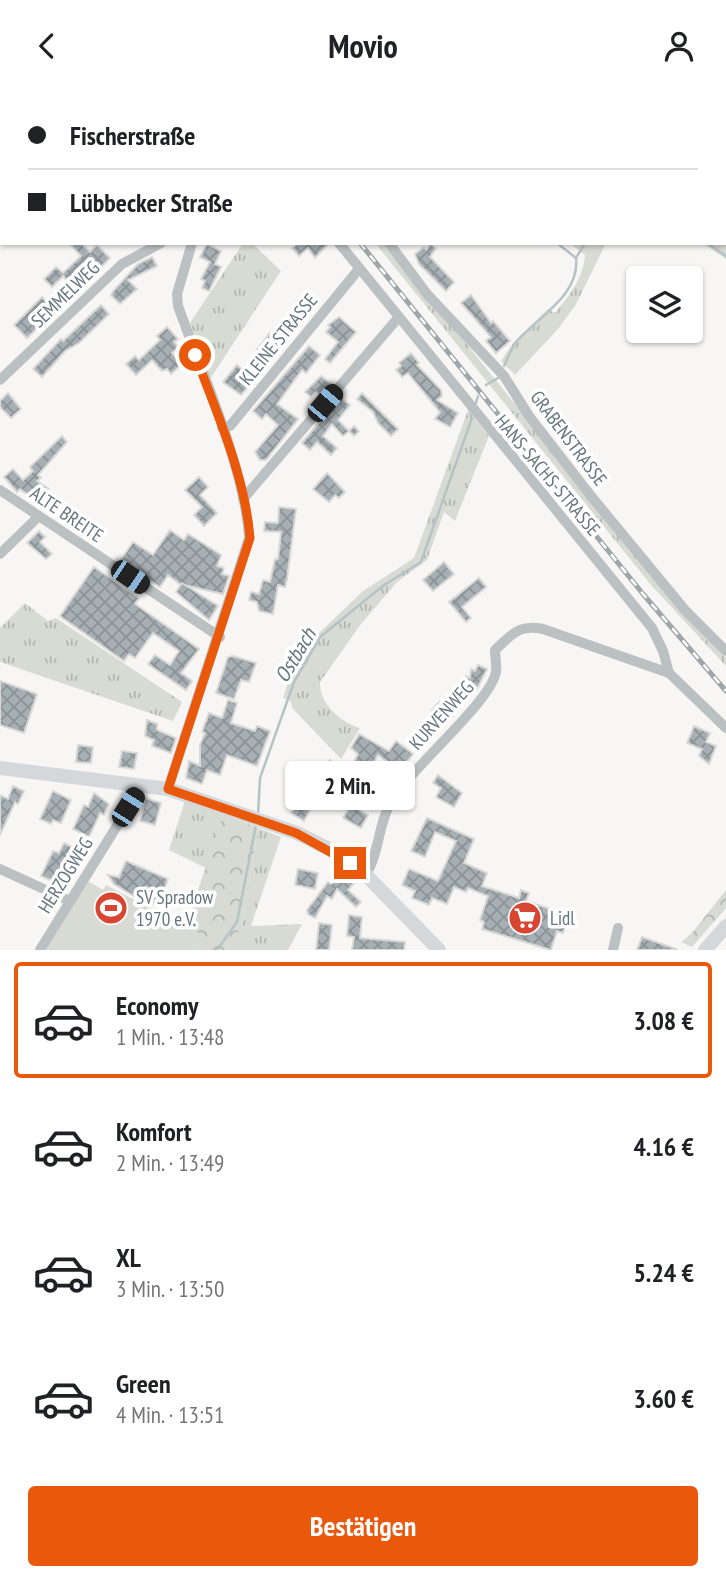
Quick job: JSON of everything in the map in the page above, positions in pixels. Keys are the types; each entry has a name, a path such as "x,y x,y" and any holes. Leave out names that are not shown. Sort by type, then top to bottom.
{"main road":[{"path":"0,768 168,789 265,822 333,851 366,875 439,950"},
{"path":"705,950 726,926"}],"street":[{"name":"SEMMELWEG","path":"0,380 122,264 157,245"},
{"path":"168,789 220,637 250,538 243,499 222,428 178,306 177,294 191,245"},
{"name":"HANS-SACHS-STRASSE","path":"341,245 652,628 663,650 669,673"},
{"name":"GRABENSTRASSE","path":"390,245 427,294 504,376 528,417 685,610 726,651"},
{"name":"KLEINE STRASSE","path":"222,428 230,426 359,269"},
{"path":"243,499 398,318"},
{"name":"ALTE BREITE","path":"0,490 220,637"},
{"path":"0,554 39,516"},
{"name":"KURVENWEG","path":"366,875 376,859 384,816 391,800 407,778 484,695 496,673 495,650 517,630 527,626 543,629 650,664 669,673"},
{"path":"650,664 663,650"},
{"path":"669,673 726,728"},
{"name":"HERZOGWEG","path":"40,950 143,784"},
{"path":"0,869 70,901"},
{"path":"612,950 618,928"}],"green space":[{"path":"242,245 254,245 281,271 210,379 190,323"},
{"path":"377,245 387,245 691,622 726,657 726,666 651,585"},
{"path":"572,245 605,245 575,306 558,329 515,375 501,361 514,342 548,309 555,313 578,279 585,255"},
{"path":"705,245 726,245 726,259"},
{"path":"468,410 489,436 455,521 444,512 427,560 397,582 361,624 320,682 323,697 332,711 360,728 341,759 293,709 290,700 283,698 290,676 318,634 363,591 414,558"},
{"path":"25,603 48,621 56,618 182,702 173,721 0,662 0,628"},
{"path":"185,801 223,815 206,868 169,850"},
{"path":"223,815 258,828 242,927 226,950 192,950 201,935 186,926"},
{"path":"258,828 281,837 251,926 302,924 288,950 226,950 242,927"},
{"name":"SV Spradow 1970 e.V.","path":"88,881 103,890 106,885 202,935 192,950 46,950"},
{"path":"726,890 726,908 692,947 681,942 692,933"}],"building":[{"path":"71,245 83,245 90,252 97,245 110,258 100,268 89,258 75,271 85,282 77,290 63,276 52,287 44,279 56,267 63,273 81,256"},
{"path":"206,245 221,251 215,264 221,267 209,291 202,288 205,281 201,279 210,262 200,257"},
{"path":"296,245 327,245 315,258 308,248 299,256 292,248"},
{"path":"429,245 436,248 430,257 454,282 446,291 419,264 415,254 424,247 426,250"},
{"path":"152,257 157,266 128,280 137,289 120,304 111,295 114,290 138,264"},
{"path":"471,295 491,323 493,321 510,341 496,353 486,341 491,337 461,303"},
{"path":"42,297 55,311 27,338 14,325"},
{"path":"101,305 109,314 79,343 65,351 42,377 33,369 61,339 63,341"},
{"path":"339,317 356,332 330,363 325,359 338,342 326,332 330,327 328,325"},
{"path":"167,327 178,339 174,342 178,347 172,353 182,364 171,374 167,369 162,371 152,360 136,375 126,364 135,356 139,360 160,340 157,336"},
{"path":"270,333 282,343 268,361 256,351"},
{"path":"309,346 320,355 306,373 302,370 277,404 298,419 266,460 260,460 255,452 278,425 266,414 262,419 253,411"},
{"path":"411,353 419,363 417,365 441,390 442,396 437,400 458,413 450,427 435,419 440,412 408,373 402,377 396,370 401,366 399,363"},
{"path":"237,365 254,380 241,395 223,382"},
{"path":"321,376 331,384 321,396 316,392 311,397 305,392"},
{"path":"8,393 21,409 11,418 0,407 0,401"},
{"path":"362,393 398,429 391,436 378,423 373,412 357,399"},
{"path":"340,397 350,405 338,420 349,431 343,436 332,424 323,436 337,448 331,455 317,442 310,450 302,443"},
{"path":"354,426 359,431 354,436 349,431"},
{"path":"62,436 67,442 38,475 41,478 37,481 49,489 39,503 20,489 17,492 4,477 13,469 23,480 33,471 30,467"},
{"path":"327,473 345,492 339,498 335,495 329,502 313,489"},
{"path":"199,477 208,487 200,495 217,513 204,526 194,515 202,507 185,490"},
{"path":"279,507 296,509 287,579 285,587 278,585 273,614 259,611 257,602 249,600 251,592 259,594 263,580 270,582 275,559 278,559 281,532 264,531 265,522 278,523"},
{"path":"170,530 184,540 188,534 221,555 217,566 224,568 222,574 229,576 223,594 180,584 168,575 160,587 120,561 133,542 153,555"},
{"path":"39,531 45,537 40,542 52,554 46,559 27,543"},
{"path":"444,562 454,574 433,591 423,580"},
{"path":"94,567 139,598 135,604 199,649 181,673 192,681 186,690 148,664 155,655 170,665 179,651 153,633 135,658 129,654 124,661 60,616"},
{"path":"479,578 486,587 462,607 471,618 466,622 449,602"},
{"path":"182,583 218,606 209,620 176,592"},
{"path":"228,657 256,663 249,682 241,680 234,699 216,693"},
{"path":"478,665 487,669 477,689 464,683 466,676 470,678 471,669 475,671"},
{"path":"0,681 37,694 24,733 0,725"},
{"path":"450,699 460,708 452,717 443,708 436,716 431,711 440,701 445,705"},
{"path":"228,700 237,703 231,723 255,731 257,726 270,731 257,766 227,755 220,775 207,770 202,784 186,778 189,761 200,766 200,745 205,733 202,732 209,713 222,718"},
{"path":"147,720 157,724 157,730 176,738 171,753 152,746 154,740 145,736"},
{"path":"694,726 710,733 706,742 716,746 709,764 699,756 702,749 687,743"},
{"path":"359,734 389,751 396,741 413,754 400,771 378,755 351,805 368,815 361,828 343,818 349,808 334,799 358,754 351,748"},
{"path":"78,745 93,747 91,763 76,762"},
{"path":"122,751 137,753 134,769 119,767"},
{"path":"330,760 340,769 316,799 304,821 291,813 297,803 302,807 310,794 304,789"},
{"path":"438,775 462,793 454,807 436,797 441,788 433,783"},
{"path":"13,786 24,791 18,804 15,802 0,835 0,795 8,799"},
{"path":"53,791 71,800 61,823 53,820 51,824 40,819"},
{"path":"94,793 109,804 104,815 100,813 89,837 73,829 84,805 88,807"},
{"path":"145,798 161,803 155,825 140,821"},
{"path":"427,818 474,839 464,863 487,873 482,886 519,898 521,890 529,893 526,901 569,915 563,933 557,931 551,950 482,929 484,922 480,920 488,896 468,888 466,892 454,887 447,904 432,898 429,905 412,898 415,891 402,885 409,869 438,881 456,841 435,832 425,857 411,851"},
{"path":"64,843 78,850 74,860 67,857 62,870 67,872 61,885 41,876 53,851 59,853"},
{"path":"126,861 168,879 159,904 147,904 114,884 108,875 119,877"},
{"path":"298,869 318,873 315,889 295,885"},
{"path":"343,870 354,883 348,890 361,902 356,907 337,889 332,899 327,896 315,918 308,914 307,910 328,882 331,884"},
{"path":"349,915 362,917 360,938 405,942 404,950 352,950 354,937 347,936"},
{"path":"319,923 332,925 329,950 316,950"},
{"path":"642,937 676,949 676,950 637,950"}],"waterway":[{"path":"560,245 576,258"},
{"name":"Ostbach","path":"504,366 517,341 565,294 576,271 576,258 584,245"},
{"name":"Ostbach","path":"710,245 726,256"},
{"name":"Ostbach","path":"486,385 498,378"},
{"name":"Ostbach","path":"475,406 478,396"},
{"name":"Ostbach","path":"258,815 260,778 294,682 320,637 384,585 421,562 472,418"},
{"name":"Ostbach","path":"217,950 237,922 256,825"}],"railway":[{"path":"362,245 643,594 726,691"}],"place":[{"name":"SV Spradow 1970 e.V.","path":"111,908"},
{"name":"Lidl","path":"525,918"}],"route":[{"path":"195,355 222,428 248,519 250,538 220,637 168,789 296,833 333,851 350,863"}]}
